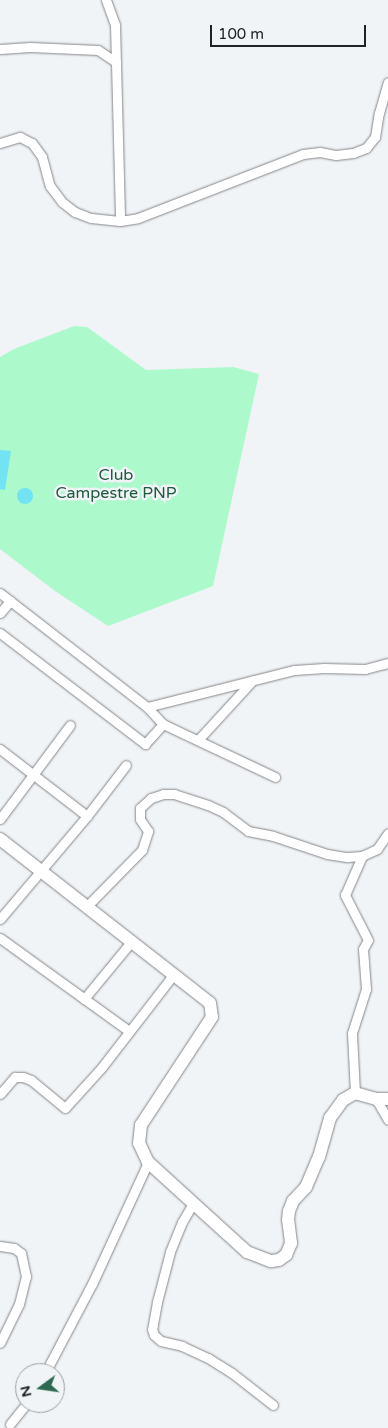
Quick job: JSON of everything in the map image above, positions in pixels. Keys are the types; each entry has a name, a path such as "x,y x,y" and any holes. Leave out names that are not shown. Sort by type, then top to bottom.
{"street":[{"path":"106,0 115,25 120,221"},
{"path":"0,49 30,47 98,50 116,62"},
{"path":"0,143 20,137 32,143 42,157 50,186 62,202 75,212 91,218 120,221 138,218 303,154 320,152 336,155 353,153 366,148 375,137 379,113 388,82"},
{"path":"0,594 147,707 163,724 276,777"},
{"path":"0,613 10,602"},
{"path":"0,633 146,744 163,724"},
{"path":"147,707 294,670 324,668 365,669 388,663"},
{"path":"198,740 253,680"},
{"path":"0,819 70,725"},
{"path":"0,749 86,816"},
{"path":"0,919 126,765"},
{"path":"86,907 142,850 148,831 140,818 140,808 151,798 163,794 174,794 208,805 223,812 248,831 273,836 327,854 347,857 362,856 377,849 388,833"},
{"path":"0,839 210,1003 212,1017 141,1125 139,1143 148,1162 247,1252 270,1261 280,1260 286,1255 291,1243 289,1211 293,1201 309,1179 319,1156 330,1118 343,1100 355,1093 382,1099 388,1120"},
{"path":"355,1093 352,1033 366,989 363,949 368,940 345,894 362,856"},
{"path":"0,938 129,1031"},
{"path":"84,999 131,942"},
{"path":"0,1094 14,1078 24,1077 31,1080 65,1108 102,1067 173,975"},
{"path":"50,1363 92,1284 148,1162"},
{"path":"192,1204 182,1222 170,1252 156,1302 153,1332 161,1341 182,1346 220,1365 273,1405"},
{"path":"0,1246 14,1248 21,1253 26,1276 19,1304 0,1343"},
{"path":"10,1424 19,1413"}],"green space":[{"name":"Club Campestre PNP","path":"74,326 87,327 146,370 233,367 259,374 213,586 108,626 55,591 0,549 0,357 14,349"}],"water":[{"path":"0,450 11,451 5,490 0,489"},
{"path":"25,488 31,490 33,496 31,502 25,504 19,502 17,496 19,490"}]}
